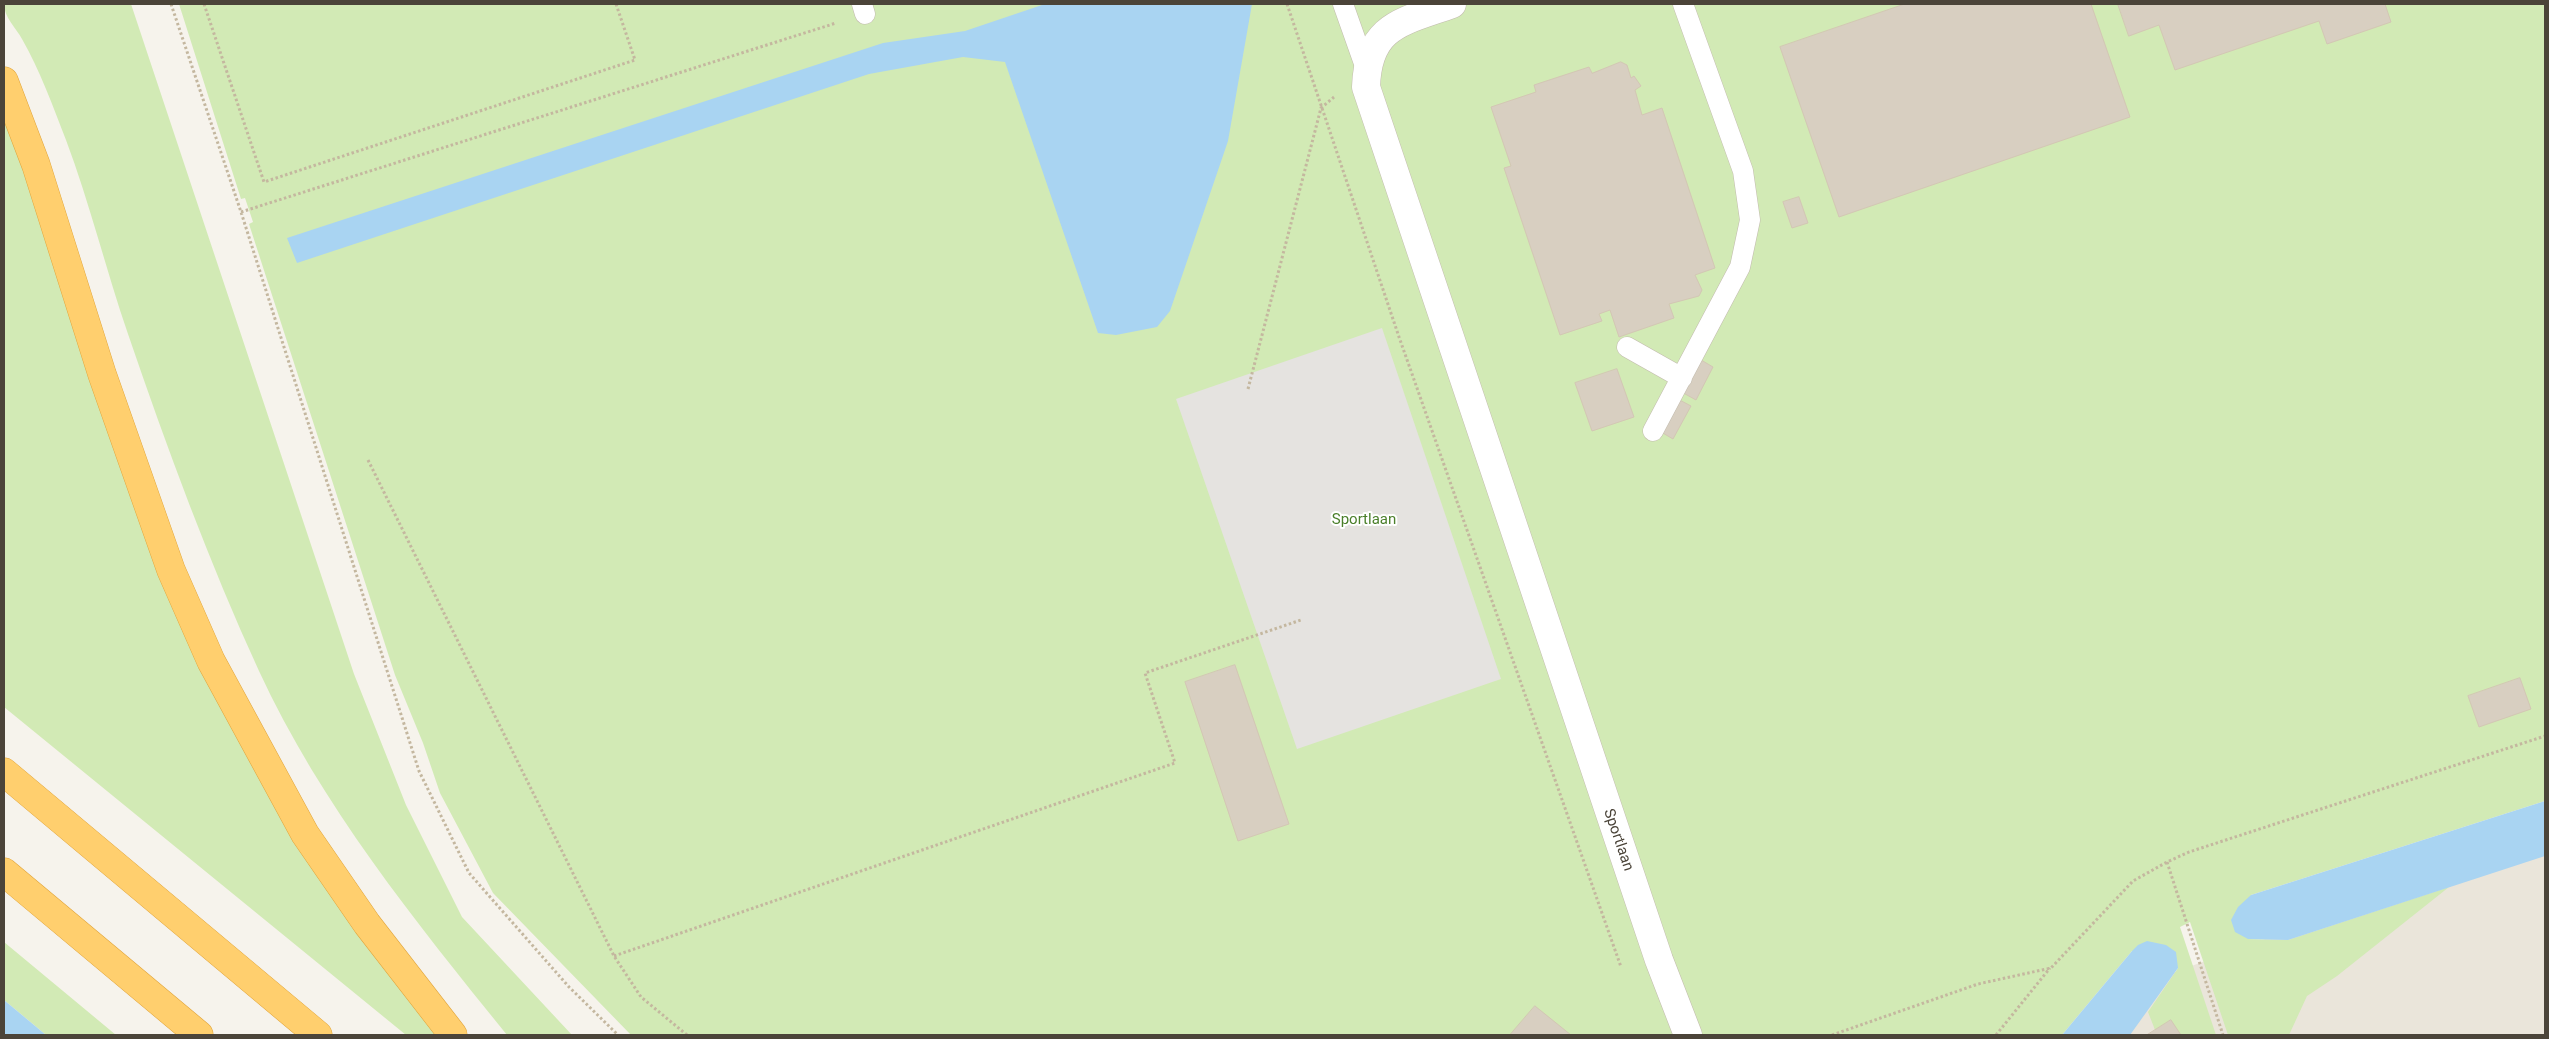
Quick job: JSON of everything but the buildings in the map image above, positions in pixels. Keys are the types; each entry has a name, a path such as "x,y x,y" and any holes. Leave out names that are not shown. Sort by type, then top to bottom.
{"highway":[{"path":"4,82 36,165 102,374 171,570 210,661 305,834 367,924 453,1035"},
{"path":"4,772 318,1035"},
{"path":"4,872 199,1035"}],"street":[{"name":"Sportlaan","path":"1452,4 1397,24 1387,30 1372,51 1366,69 1366,88 1646,922 1688,1035"}],"lane":[{"path":"1343,4 1366,69"},
{"path":"1653,431 1740,267 1750,220 1743,171 1683,4"},
{"path":"1627,347 1682,378"}],"path":[{"path":"171,4 242,212 419,771 469,873 569,987 618,1035"},
{"path":"204,4 264,182 635,60 616,4"},
{"path":"1286,4 1399,337 1622,967"},
{"path":"242,212 864,9"},
{"path":"1248,389 1321,108 1366,69"},
{"path":"368,460 614,956 641,997 687,1035"},
{"path":"614,956 1175,763 1145,673 1301,620"},
{"path":"1996,1035 2051,968 2133,881 2167,862 2189,852 2545,736"},
{"path":"2167,862 2224,1035"},
{"path":"1832,1035 1978,984 2051,968"}],"shaded area":[{"path":"1382,328 1501,679 1297,749 1176,399"},
{"path":"2545,836 2545,1035 2082,1035 2118,993"}],"green space":[{"path":"4,4 131,4 354,674 406,805 462,917 572,1035 507,1035 404,905 340,815 284,720 259,671 189,504 128,334 83,188 66,140 40,76 22,39 8,18"},
{"name":"Sportlaan","path":"179,4 2545,4 2545,801 2251,895 2248,939 2288,940 2449,887 2337,976 2307,996 2289,1035 2228,1035 2190,922 2180,927 2216,1035 2157,1035 2148,1012 2178,968 2132,951 2062,1035 631,1035 493,893 440,793 423,743 395,675 249,224 253,222 245,198 241,199"},
{"path":"4,104 246,732 455,1035 406,1035 4,707"},
{"path":"4,942 116,1035 46,1035 4,1000"}],"water":[{"path":"1045,4 1252,4 1228,141 1170,311 1157,327 1116,335 1098,333 1005,62 963,57 869,74 297,263 287,238 883,43 965,31"},
{"path":"2545,801 2545,856 2288,940 2248,939 2235,932 2231,920 2238,907 2251,895"},
{"path":"2147,941 2166,945 2176,952 2178,968 2130,1035 2062,1035 2132,951 2138,945"},
{"path":"4,1000 46,1035 4,1035"}]}
